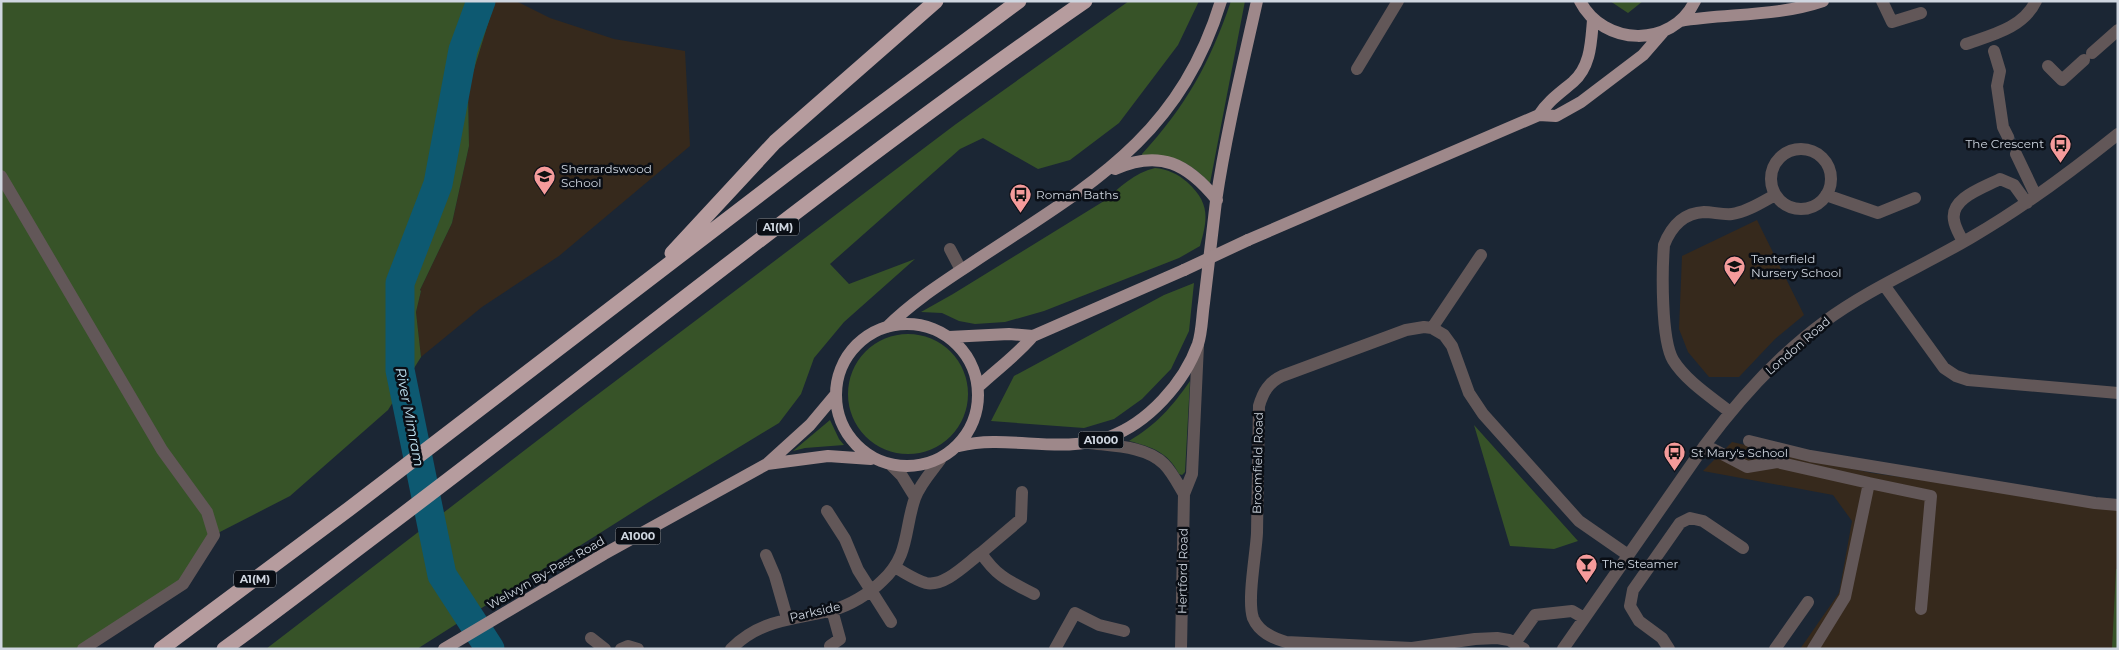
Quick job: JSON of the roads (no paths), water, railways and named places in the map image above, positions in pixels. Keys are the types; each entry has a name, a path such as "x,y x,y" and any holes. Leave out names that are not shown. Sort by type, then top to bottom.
{"highway":[{"path":"642,285 775,142 936,1"},
{"name":"A1(M)","path":"161,649 349,509 800,163 1019,1"},
{"name":"A1(M)","path":"224,649 475,460 892,140 1010,53 1086,1"}],"main road":[{"path":"887,327 925,293 1100,176 1144,138 1178,95 1200,57 1220,1"},
{"name":"A1000","path":"959,446 976,442 1089,443 1109,438 1147,415 1159,404 1182,375 1198,343 1216,200 1257,1"},
{"path":"1580,1 1593,20 1608,30 1626,36 1644,37 1662,32 1680,21 1712,16 1778,13 1823,1"},
{"path":"1680,21 1694,1"},
{"path":"1539,115 1546,103 1574,80 1584,69 1590,53 1593,20"},
{"path":"978,388 1005,362 1018,353 1033,336 1248,240 1539,115 1556,116 1580,102 1643,55 1662,32"},
{"path":"1100,176 1128,164 1138,162 1172,163 1193,173 1216,200"},
{"path":"915,324 928,327 949,337 962,349 969,360 978,388 979,400 976,416 970,432 959,446 940,460 916,467 892,466 875,459 858,448 846,432 838,414 836,394 842,365 860,341 873,332 887,327 915,324"},
{"path":"949,337 1009,334 1033,336"},
{"name":"Welwyn By-Pass Road","path":"445,648 509,609 767,464 810,425 836,394"},
{"name":"Welwyn By-Pass Road","path":"767,464 828,456 875,459"}],"street":[{"path":"1357,69 1398,1"},
{"path":"1882,1 1892,22 1921,12"},
{"path":"1966,44 2008,30 2032,10 2036,1"},
{"path":"2048,66 2062,80 2115,37"},
{"path":"1994,51 2000,71 1997,86 2003,127 2008,137"},
{"name":"London Road","path":"1569,647 1584,618 1705,445 1730,412 1771,367 1807,335 1839,312 1963,242 2032,199 2118,134"},
{"path":"1805,150 1822,158 1830,176 1830,186 1826,195 1819,202 1810,208 1801,209 1782,203 1775,195 1771,176 1773,167 1786,153 1805,150"},
{"path":"2016,154 2032,199"},
{"path":"1,176 162,450 207,512 214,536 184,584 83,649"},
{"path":"1963,242 1954,223 1953,210 1958,202 2000,179 2014,185 2032,199"},
{"path":"1730,412 1687,376 1674,362 1669,353 1666,334 1664,245 1668,233 1677,222 1688,216 1703,212 1732,214 1752,207 1775,195"},
{"path":"1826,195 1878,213 1915,198"},
{"path":"950,249 961,270"},
{"path":"1481,255 1432,328 1444,335 1452,346 1469,393 1483,414 1579,521 1628,555"},
{"path":"1884,285 1944,368 1956,376 1968,380 2117,392"},
{"name":"Broomfield Road","path":"1432,328 1417,327 1406,330 1282,376 1275,379 1266,388 1259,406 1257,534 1251,610 1253,618 1266,634 1286,642 1401,649 1423,648 1483,638 1503,638 1520,646"},
{"name":"Hertford Road","path":"1181,649 1184,494 1192,474 1198,343"},
{"path":"1749,441 1810,456 2095,504 2118,505"},
{"path":"1089,443 1140,451 1158,459 1166,466 1184,494"},
{"path":"1705,445 1747,467 1777,462 1869,484 1931,496 1921,609"},
{"name":"Parkside","path":"731,649 753,632 787,618 832,610 854,601 883,581 902,553 915,497 940,460"},
{"path":"892,466 902,476 915,497"},
{"path":"1813,649 1845,597 1869,484"},
{"path":"894,567 919,580 933,583 944,580 1021,519 1022,492"},
{"path":"827,511 845,539 858,570 892,622"},
{"path":"1669,649 1662,638 1639,621 1630,606 1633,590 1680,523 1690,518 1703,521 1743,548"},
{"path":"980,553 993,571 1034,594"},
{"path":"766,556 775,576 787,618"},
{"path":"1775,649 1808,602"},
{"path":"830,646 840,639 832,610"},
{"path":"1520,646 1535,615 1572,611 1584,618"},
{"path":"1056,649 1075,613 1098,625 1124,631"},
{"path":"591,638 605,649"},
{"path":"620,649 628,646 638,649"}],"waterway":[{"name":"River Mimram","path":"481,1 463,50 438,184 400,283 400,370 442,575 490,649"}],"tunnel":[{"path":"2008,137 2016,154"}],"place":[{"name":"The Crescent","path":"2060,163"},
{"name":"Sherrardswood School","path":"545,195"},
{"name":"Roman Baths","path":"1020,214"},
{"name":"Tenterfield Nursery School","path":"1735,285"},
{"name":"St Mary's School","path":"1675,472"},
{"name":"The Steamer","path":"1586,583"}]}
